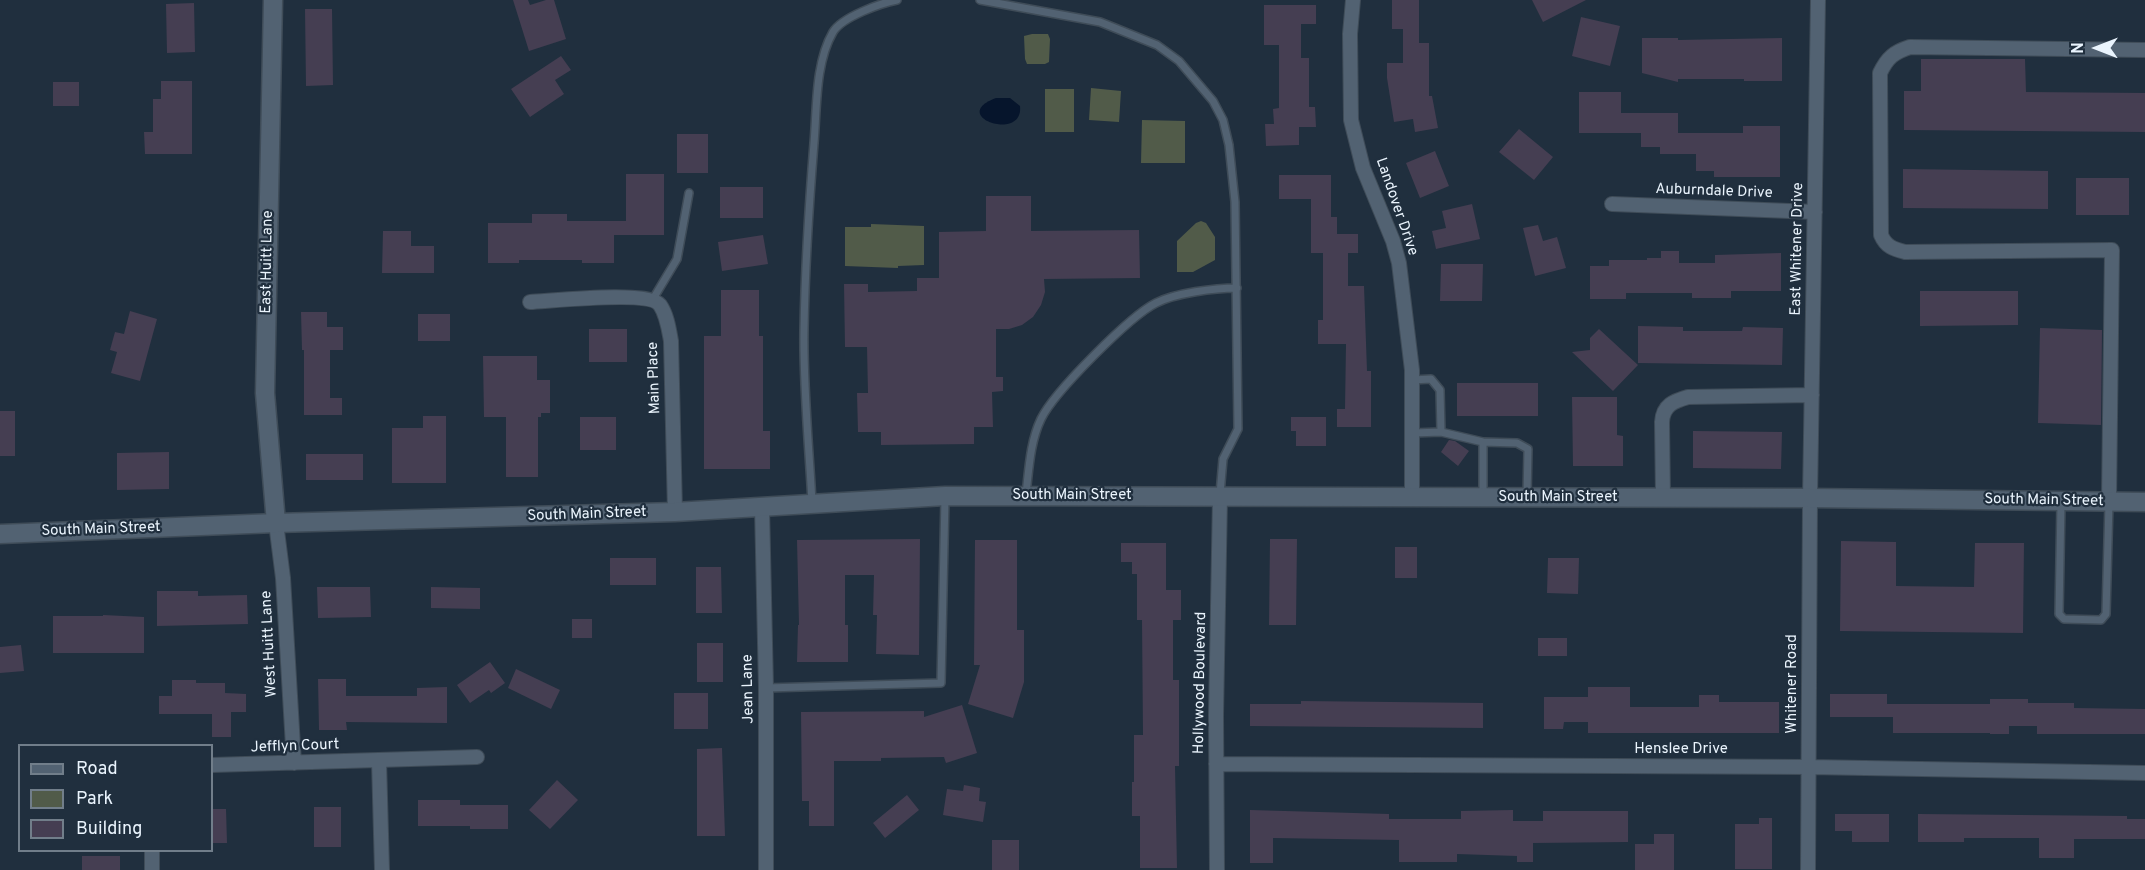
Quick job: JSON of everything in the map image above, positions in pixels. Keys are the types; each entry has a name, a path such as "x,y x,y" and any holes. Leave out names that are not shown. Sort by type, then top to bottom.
{"street":[{"name":"East Huitt Lane","path":"273,0 265,393 276,523"},
{"name":"Landover Drive","path":"1353,0 1350,34 1351,120 1363,168 1393,241 1399,263 1412,380 1412,498"},
{"name":"East Whitener Drive","path":"1810,498 1818,0"},
{"path":"2109,501 2112,250 1905,252 1895,250 1885,243 1881,235 1880,73 1890,57 1897,51 1910,47 2145,50"},
{"name":"Auburndale Drive","path":"1612,204 1815,212"},
{"path":"530,302 619,297 654,299"},
{"name":"Main Place","path":"654,299 666,317 671,341 675,512"},
{"path":"1663,498 1662,414 1671,403 1688,397 1812,395"},
{"name":"South Main Street","path":"0,534 276,523 675,512 945,496 1810,498 2145,502"},
{"name":"Hollywood Boulevard","path":"1217,870 1216,764 1220,497"},
{"name":"Whitener Road","path":"1808,870 1810,498"},
{"name":"Jean Lane","path":"762,507 766,688 766,870"},
{"name":"West Huitt Lane","path":"276,523 283,578 294,763"},
{"name":"Jefflyn Court","path":"213,765 477,757"},
{"path":"380,760 382,870"},
{"name":"Henslee Drive","path":"1216,764 1809,767 2145,772"},
{"path":"152,852 152,870"}],"lane":[{"path":"812,504 804,332 809,207 818,90 823,58 834,31 841,24 876,5 897,0"},
{"path":"980,0 1100,22 1157,45 1186,69 1214,101 1223,120 1229,145 1235,202 1238,429 1223,459 1220,497"},
{"path":"654,299 676,259 689,193"},
{"path":"1026,495 1030,452 1041,418 1058,393 1089,362 1139,314 1158,301 1211,288 1236,288"},
{"path":"1412,380 1431,379 1440,390 1441,432"},
{"path":"1413,433 1441,432 1483,442 1517,443 1528,449 1527,498"},
{"path":"1483,442 1483,498"},
{"path":"766,688 941,683 945,496"},
{"path":"2061,501 2059,614 2064,620 2101,620 2106,614 2109,501"}],"green space":[{"path":"1048,34 1050,39 1049,62 1027,64 1024,36"},
{"path":"1091,88 1121,91 1119,122 1089,120"},
{"path":"1045,89 1074,89 1074,132 1045,132"},
{"path":"1142,120 1185,121 1185,163 1141,163"},
{"path":"1201,221 1206,223 1215,237 1215,260 1193,272 1177,272 1177,241"},
{"path":"871,224 924,226 924,265 898,266 898,268 845,266 845,227 871,227"}],"water":[{"path":"996,98 1010,98 1020,106 1018,117 1011,123 991,123 983,118 980,112 983,105"}],"building":[{"path":"513,0 528,0 530,5 554,0 566,39 529,51"},
{"path":"1392,0 1419,0 1419,43 1429,43 1429,96 1432,96 1438,128 1415,132 1413,119 1394,122 1387,63 1403,63 1403,29 1392,29"},
{"path":"1532,0 1586,0 1543,22"},
{"path":"194,3 195,52 167,53 166,4"},
{"path":"1264,5 1316,5 1316,24 1301,24 1301,58 1309,58 1309,107 1315,107 1316,127 1299,127 1299,145 1266,146 1265,124 1274,124 1273,109 1279,108 1279,45 1264,45"},
{"path":"305,9 332,9 333,85 306,86"},
{"path":"1581,17 1620,26 1610,66 1572,56"},
{"path":"1642,38 1678,38 1678,40 1782,38 1782,81 1678,79 1678,82 1642,73"},
{"path":"561,56 571,70 555,80 564,94 530,117 511,89"},
{"path":"1921,59 2025,59 2026,92 2145,93 2145,132 1904,130 1904,91 1921,91"},
{"path":"161,81 192,81 192,154 145,154 144,132 153,132 153,99 161,99"},
{"path":"53,82 79,82 79,106 53,106"},
{"path":"1579,92 1621,92 1621,113 1678,113 1678,133 1743,133 1743,126 1780,126 1780,177 1714,177 1714,171 1696,171 1696,154 1660,154 1660,147 1641,147 1641,133 1579,133"},
{"path":"1519,129 1553,157 1534,180 1499,152"},
{"path":"677,134 708,134 708,173 677,173"},
{"path":"1435,151 1449,186 1420,198 1406,163"},
{"path":"1903,169 2048,171 2048,209 1903,208"},
{"path":"626,174 664,174 664,235 614,235 614,263 582,263 582,260 519,260 519,263 488,263 488,223 532,223 532,214 567,214 567,221 626,221"},
{"path":"1279,175 1331,175 1331,217 1337,217 1337,234 1358,234 1358,253 1348,253 1348,286 1364,286 1367,371 1371,371 1371,427 1337,427 1337,409 1345,409 1346,344 1318,344 1318,320 1323,320 1323,253 1311,253 1311,199 1279,199"},
{"path":"2076,178 2129,178 2129,215 2076,215"},
{"path":"720,187 763,187 763,218 720,218"},
{"path":"986,196 1031,196 1031,231 1139,230 1140,278 1044,279 1045,292 1041,305 1033,317 1022,325 1009,329 996,329 996,377 1003,377 1003,391 992,392 993,427 974,427 974,444 881,445 881,432 858,432 857,393 868,393 867,347 845,347 844,284 868,284 868,292 917,291 917,278 939,278 939,232 986,231"},
{"path":"1472,204 1480,239 1436,249 1432,231 1446,228 1442,211"},
{"path":"1538,225 1543,241 1557,237 1566,268 1535,276 1523,228"},
{"path":"383,231 411,231 411,246 434,246 434,273 382,273"},
{"path":"763,235 768,264 722,271 718,242"},
{"path":"1661,251 1679,251 1679,263 1715,263 1715,255 1781,253 1781,291 1731,291 1731,298 1692,298 1692,293 1626,293 1626,299 1590,299 1590,266 1609,266 1609,260 1661,258"},
{"path":"1441,264 1483,264 1482,301 1440,301"},
{"path":"721,290 759,290 759,336 763,336 763,431 770,431 770,469 704,469 704,336 721,336"},
{"path":"1920,291 2018,291 2018,325 1920,326"},
{"path":"130,311 157,319 140,381 111,373 117,352 110,350 115,332 124,334"},
{"path":"301,312 327,312 327,327 343,327 343,350 330,350 330,398 342,398 342,415 304,415 304,350 302,350"},
{"path":"418,314 450,314 450,341 418,341"},
{"path":"1638,326 1683,327 1683,331 1742,331 1743,327 1783,328 1782,365 1638,363"},
{"path":"2040,328 2102,330 2101,425 2038,423"},
{"path":"589,329 627,329 627,362 589,362"},
{"path":"1599,329 1638,365 1613,391 1572,352 1590,350 1590,338"},
{"path":"483,356 537,356 537,380 550,380 550,413 541,413 541,417 538,417 538,477 506,477 506,417 484,417"},
{"path":"1457,383 1538,383 1538,416 1457,416"},
{"path":"1572,397 1617,397 1617,435 1623,436 1623,466 1573,466"},
{"path":"0,411 15,411 15,456 0,456"},
{"path":"423,416 446,416 446,483 392,483 392,428 423,428"},
{"path":"580,417 616,417 616,450 580,450"},
{"path":"1291,417 1326,417 1326,446 1296,446 1296,431 1291,431"},
{"path":"1693,431 1782,432 1781,469 1693,468"},
{"path":"1449,440 1455,441 1469,451 1458,466 1441,452"},
{"path":"169,452 169,489 117,490 117,453"},
{"path":"306,454 363,454 363,480 306,480"},
{"path":"920,539 919,655 876,654 877,615 873,615 874,575 845,575 848,662 797,662 799,625 797,540"},
{"path":"1270,539 1297,539 1296,625 1269,625"},
{"path":"975,540 1017,540 1017,630 1024,630 1024,682 1013,718 968,704 980,665 974,665"},
{"path":"1841,541 1896,542 1896,586 1974,587 1975,543 2024,543 2023,633 1840,631"},
{"path":"1121,543 1166,543 1166,590 1181,590 1181,620 1173,620 1173,680 1179,680 1179,766 1175,766 1177,868 1140,868 1140,816 1132,816 1132,782 1134,782 1134,735 1143,735 1142,620 1137,620 1137,574 1132,574 1132,562 1121,562"},
{"path":"1395,547 1417,547 1417,578 1395,578"},
{"path":"610,558 656,558 656,585 610,585"},
{"path":"1548,558 1579,558 1578,594 1547,593"},
{"path":"696,567 721,567 722,613 696,613"},
{"path":"317,587 370,587 371,617 318,618"},
{"path":"431,587 480,588 480,609 431,608"},
{"path":"157,591 198,591 198,596 247,595 248,624 157,626"},
{"path":"53,616 144,617 144,653 53,653"},
{"path":"572,619 592,619 592,638 572,638"},
{"path":"1538,638 1567,638 1567,656 1538,656"},
{"path":"697,643 723,643 723,682 697,682"},
{"path":"21,645 24,671 0,673 0,647"},
{"path":"490,662 505,683 491,693 489,690 470,703 457,685"},
{"path":"516,669 560,690 551,709 508,688"},
{"path":"318,679 346,679 346,696 417,696 417,688 447,687 447,723 346,722 347,730 319,730"},
{"path":"172,680 225,683 225,693 246,694 246,712 231,712 231,737 212,737 212,714 159,714 159,696 172,696"},
{"path":"1588,687 1630,687 1630,707 1699,707 1699,695 1719,695 1719,702 1779,702 1779,733 1588,733 1588,722 1564,722 1563,729 1544,729 1544,697 1588,697"},
{"path":"674,693 708,693 708,729 674,729"},
{"path":"1830,694 1887,694 1887,704 1990,704 1990,699 2028,699 2028,703 2074,703 2074,708 2145,709 2145,734 2037,734 2037,726 2009,726 2009,734 1893,733 1893,717 1830,717"},
{"path":"1301,701 1483,703 1483,728 1250,726 1250,704 1301,704"},
{"path":"962,705 977,753 946,763 944,757 834,761 834,826 809,826 809,801 802,801 801,712 924,711 924,717"},
{"path":"722,748 725,836 697,836 697,749"},
{"path":"557,780 578,800 550,829 529,810"},
{"path":"964,785 980,788 979,801 986,802 983,822 943,815 947,789 963,791"},
{"path":"907,795 919,810 885,838 873,823"},
{"path":"418,800 460,800 460,805 508,805 508,829 418,826"},
{"path":"314,807 341,807 341,847 314,847"},
{"path":"213,809 226,809 227,843 213,843"},
{"path":"1250,810 1389,814 1389,819 1461,819 1461,811 1513,810 1513,821 1543,821 1543,811 1628,811 1628,842 1533,843 1533,862 1517,862 1517,856 1457,854 1457,862 1399,862 1399,840 1273,838 1273,863 1250,863"},
{"path":"1835,814 1889,814 1889,842 1852,842 1852,831 1835,831"},
{"path":"1918,814 2127,816 2127,819 2145,819 2145,839 2074,839 2074,858 2039,858 2039,838 1964,838 1964,842 1918,842"},
{"path":"1759,818 1772,818 1772,869 1735,869 1735,824 1759,824"},
{"path":"1654,834 1674,834 1674,870 1635,870 1635,844 1654,844"},
{"path":"992,840 1019,840 1019,870 992,870"},
{"path":"82,856 120,856 120,870 82,870"}]}
